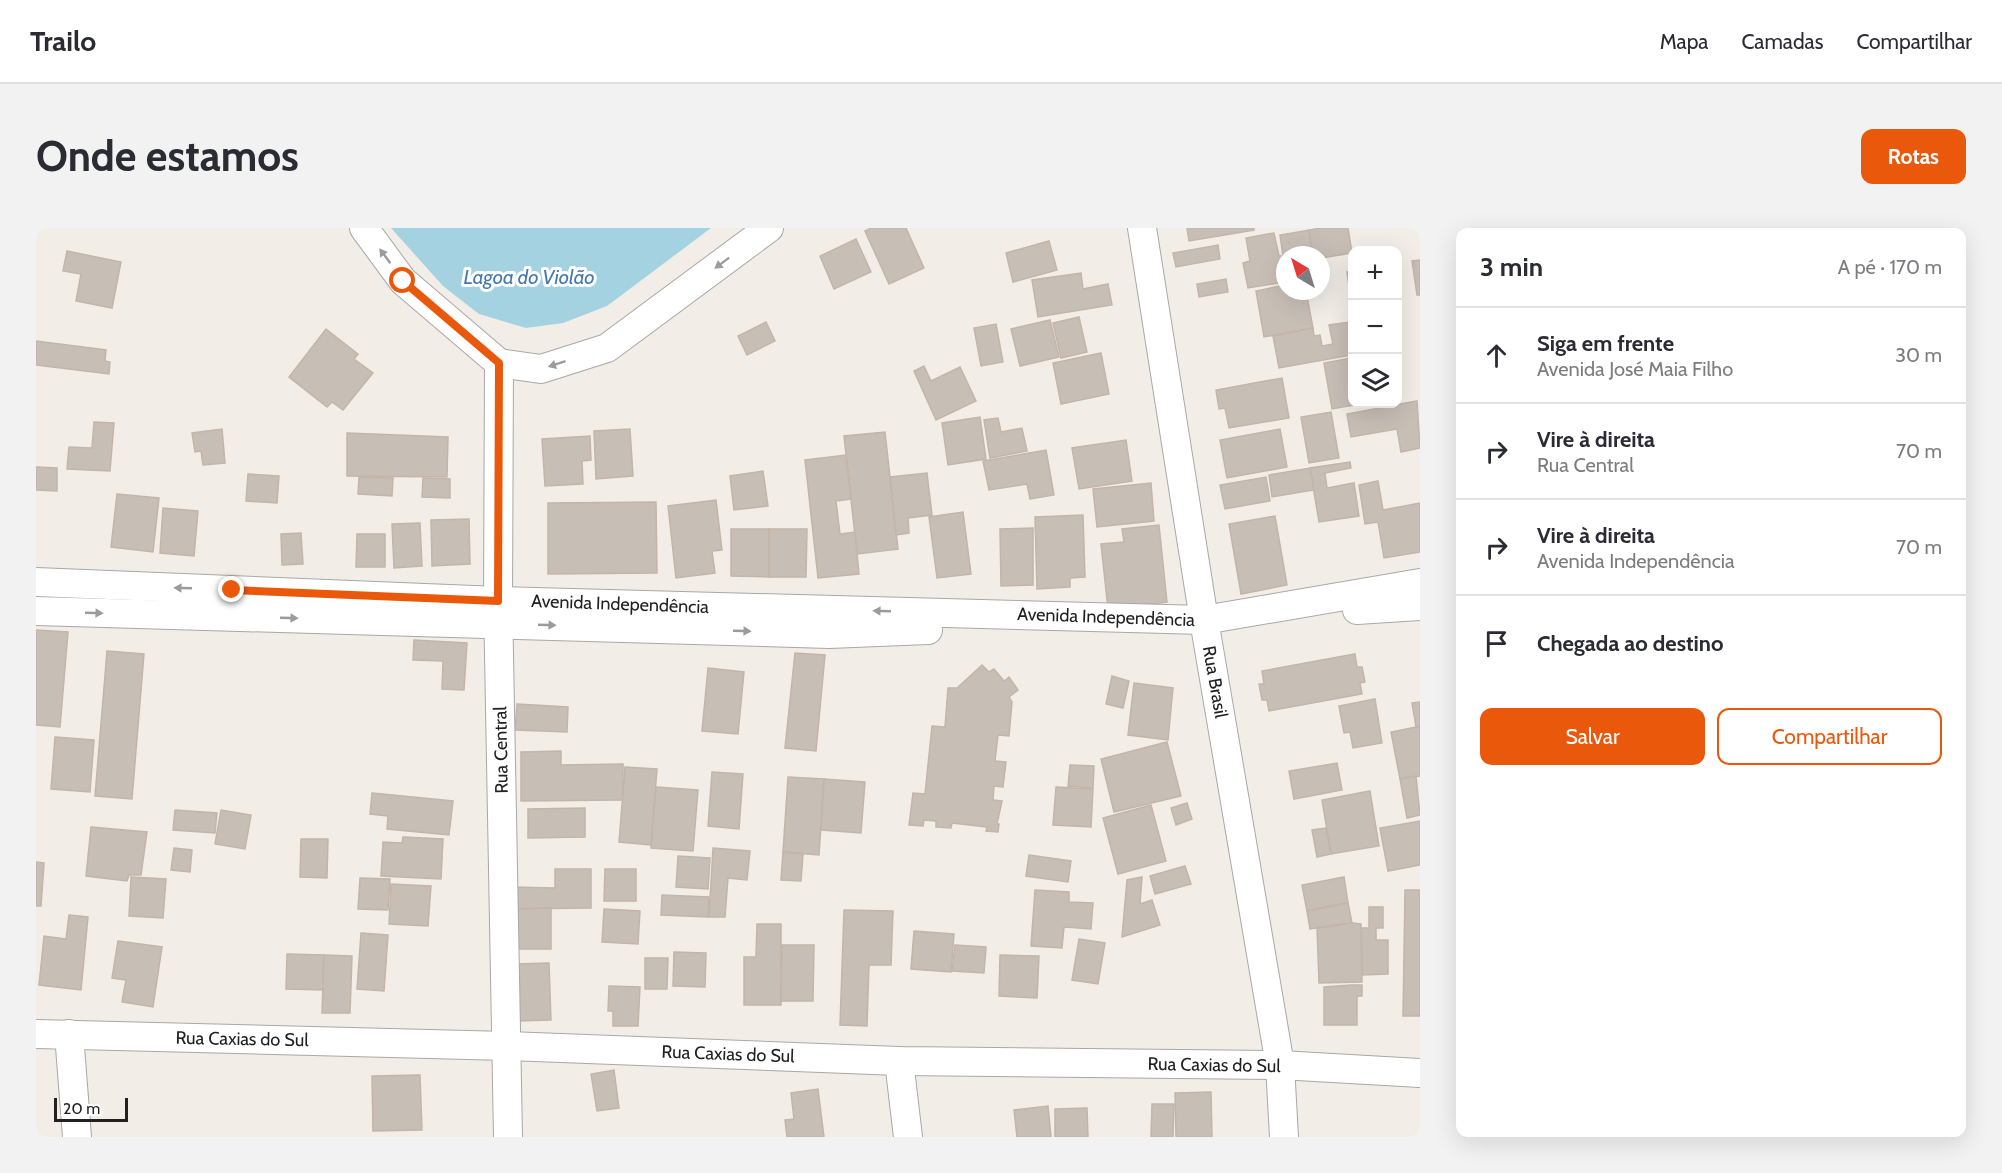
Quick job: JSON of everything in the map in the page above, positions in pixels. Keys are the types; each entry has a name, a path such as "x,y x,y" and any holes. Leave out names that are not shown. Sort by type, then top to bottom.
{"street":[{"path":"364,228 403,281 499,363 541,369 607,348 769,228"},
{"name":"Rua Brasil","path":"1142,228 1204,620 1280,1065 1284,1137"},
{"name":"Rua Central","path":"499,363 498,612 508,1137"},
{"name":"Avenida Independência","path":"36,582 229,603"},
{"name":"Avenida Independência","path":"1204,620 1420,583"},
{"name":"Avenida Independência","path":"36,611 229,603 829,622 1204,620 1420,606"},
{"name":"Rua Caxias do Sul","path":"36,1034 507,1046 899,1060 1280,1065 1420,1073"},
{"path":"69,1035 77,1137"},
{"path":"899,1060 908,1137"}],"water":[{"name":"Lagoa do Violão","path":"391,228 711,228 607,306 563,323 526,328 479,314 443,286"}],"building":[{"path":"871,228 906,228 924,268 889,284 865,231"},
{"path":"1187,228 1254,228 1254,230 1189,241"},
{"path":"1348,228 1351,246 1348,246 1348,254 1330,257 1330,246 1312,246 1309,230"},
{"path":"1309,230 1311,246 1282,246 1280,235"},
{"path":"1274,233 1277,246 1276,283 1248,288 1243,263 1250,261 1246,238"},
{"path":"856,239 871,272 834,289 820,256"},
{"path":"1049,241 1057,270 1013,282 1006,253"},
{"path":"1218,245 1220,259 1176,267 1173,253"},
{"path":"67,251 121,262 112,308 76,301 81,274 63,271"},
{"path":"1420,260 1420,295 1417,295 1412,261"},
{"path":"1081,273 1083,289 1108,284 1112,305 1038,317 1032,280"},
{"path":"1226,279 1228,292 1199,297 1197,284"},
{"path":"1276,287 1276,300 1308,300 1313,328 1264,337 1256,291"},
{"path":"1079,317 1087,352 1061,358 1053,323"},
{"path":"1050,320 1059,357 1020,366 1011,329"},
{"path":"766,322 775,341 747,355 738,336"},
{"path":"1348,322 1348,356 1279,368 1273,336 1313,328 1314,336 1320,335 1322,346 1333,344 1329,325"},
{"path":"996,324 1003,362 981,366 974,328"},
{"path":"326,329 358,354 354,359 373,373 343,410 332,402 327,407 289,377"},
{"path":"36,341 106,350 105,361 110,362 109,374 36,365"},
{"path":"1101,353 1109,394 1061,404 1053,363"},
{"path":"1348,359 1348,406 1332,409 1324,363"},
{"path":"924,366 931,381 960,367 976,401 936,420 914,371"},
{"path":"1282,378 1289,418 1229,428 1225,408 1219,409 1216,390"},
{"path":"1417,401 1420,448 1401,452 1397,429 1351,437 1347,414 1379,408 1402,408 1402,404"},
{"path":"1331,412 1339,458 1309,463 1301,417"},
{"path":"980,417 986,459 948,465 942,423"},
{"path":"998,418 1001,432 1022,428 1027,451 990,458 984,420"},
{"path":"94,422 114,423 110,471 67,469 69,447 92,448"},
{"path":"222,429 225,463 203,465 201,451 195,452 192,433"},
{"path":"630,429 633,476 596,479 594,431"},
{"path":"1280,429 1287,467 1227,478 1220,440"},
{"path":"885,432 898,549 857,554 844,436"},
{"path":"347,433 448,437 447,477 347,476"},
{"path":"590,436 591,460 582,461 583,484 545,486 542,439"},
{"path":"1126,440 1132,481 1079,489 1072,448"},
{"path":"1046,450 1054,495 1030,499 1027,484 989,490 983,461"},
{"path":"846,455 851,499 836,501 840,534 855,532 859,574 818,578 805,460"},
{"path":"1350,462 1351,468 1325,473 1327,488 1354,483 1359,516 1319,522 1310,468"},
{"path":"36,467 57,468 57,491 36,490"},
{"path":"1310,468 1314,490 1272,497 1269,475"},
{"path":"763,471 768,506 734,510 730,476"},
{"path":"927,473 932,515 908,518 909,533 896,535 890,477"},
{"path":"248,474 279,476 277,503 246,501"},
{"path":"359,477 393,478 392,496 358,494"},
{"path":"1266,477 1270,501 1225,509 1220,485"},
{"path":"423,478 450,479 450,498 422,497"},
{"path":"1378,481 1383,510 1420,503 1420,552 1384,558 1378,522 1365,524 1359,485"},
{"path":"1151,483 1154,521 1097,527 1093,489"},
{"path":"117,494 159,498 153,552 111,547"},
{"path":"716,500 722,550 712,551 715,573 676,578 668,506"},
{"path":"656,502 657,573 548,574 548,503"},
{"path":"163,508 198,511 194,556 160,553"},
{"path":"963,512 971,574 937,578 929,517"},
{"path":"1083,515 1085,577 1070,578 1070,587 1037,589 1035,517"},
{"path":"1275,516 1287,585 1241,594 1229,524"},
{"path":"469,519 470,564 432,566 431,520"},
{"path":"420,523 422,566 394,568 392,524"},
{"path":"1159,525 1167,602 1108,609 1101,544 1124,542 1122,529"},
{"path":"1033,528 1033,585 1001,586 1000,529"},
{"path":"731,529 769,529 769,577 731,576"},
{"path":"769,529 807,529 806,577 769,577"},
{"path":"301,533 303,564 282,565 281,534"},
{"path":"357,534 385,534 385,567 356,567"},
{"path":"36,630 68,632 60,727 36,725"},
{"path":"414,640 467,643 464,690 442,689 443,661 413,660"},
{"path":"107,651 144,654 132,799 95,796"},
{"path":"795,653 825,655 816,751 785,748"},
{"path":"1355,654 1357,667 1362,667 1365,682 1360,683 1362,694 1269,711 1267,700 1262,700 1259,684 1264,684 1262,671"},
{"path":"982,665 989,672 994,669 1004,681 1009,677 1018,690 1009,697 1012,702 1009,736 998,735 995,761 1006,762 1003,787 994,786 993,800 1002,801 997,824 999,824 998,832 986,831 987,827 952,823 951,828 936,827 936,821 924,820 923,826 909,825 913,793 925,794 932,726 945,727 948,688 957,688"},
{"path":"708,668 744,672 738,734 702,731"},
{"path":"1112,676 1129,681 1123,708 1106,704"},
{"path":"1134,683 1173,688 1168,740 1128,735"},
{"path":"1375,699 1382,743 1353,748 1350,732 1344,733 1339,706"},
{"path":"1420,702 1420,727 1416,727 1412,703"},
{"path":"517,704 568,707 567,732 515,730"},
{"path":"1420,727 1420,776 1400,779 1391,732"},
{"path":"55,737 94,740 90,792 51,789"},
{"path":"1167,742 1181,796 1114,812 1101,759"},
{"path":"561,751 561,765 623,764 623,800 521,801 521,752"},
{"path":"1337,763 1342,790 1294,799 1289,771"},
{"path":"1070,765 1094,766 1093,788 1068,786"},
{"path":"625,767 657,769 651,845 619,842"},
{"path":"712,772 743,774 739,829 708,826"},
{"path":"1416,776 1420,815 1407,818 1400,779"},
{"path":"788,777 824,779 819,855 783,852"},
{"path":"824,779 865,782 861,833 821,830"},
{"path":"656,787 698,790 693,851 651,848"},
{"path":"1056,787 1093,789 1091,827 1053,825"},
{"path":"1370,791 1379,846 1331,854 1322,800"},
{"path":"372,793 453,801 449,835 387,829 388,816 370,814"},
{"path":"1187,803 1192,819 1176,825 1171,808"},
{"path":"1151,805 1166,861 1118,874 1103,818"},
{"path":"585,808 585,837 528,838 528,809"},
{"path":"175,810 217,813 215,833 173,830"},
{"path":"221,810 251,815 245,849 215,844"},
{"path":"1420,821 1420,865 1388,871 1380,828"},
{"path":"91,827 147,832 141,875 129,875 127,881 86,876"},
{"path":"1326,828 1331,854 1317,857 1312,830"},
{"path":"403,837 443,839 441,879 381,876 383,842 402,843"},
{"path":"301,839 328,839 327,878 300,877"},
{"path":"174,848 192,850 190,872 171,870"},
{"path":"713,848 750,851 747,880 728,878 725,917 709,917"},
{"path":"783,852 803,854 801,881 781,880"},
{"path":"1029,855 1071,861 1068,882 1026,876"},
{"path":"678,856 710,858 708,889 676,887"},
{"path":"36,862 44,863 41,906 36,906"},
{"path":"1185,866 1191,884 1155,894 1150,876"},
{"path":"555,869 591,869 591,908 511,909 512,887 555,888"},
{"path":"605,869 636,869 636,901 604,901"},
{"path":"131,877 166,879 163,918 129,916"},
{"path":"1142,877 1140,904 1152,900 1160,925 1122,937 1127,880"},
{"path":"1344,877 1348,903 1307,911 1302,885"},
{"path":"360,878 390,879 388,910 358,909"},
{"path":"391,884 431,886 428,926 389,924"},
{"path":"1035,890 1069,892 1069,902 1093,903 1091,929 1064,927 1062,948 1031,946"},
{"path":"1405,890 1420,890 1420,1016 1403,1016"},
{"path":"662,895 709,897 708,917 661,915"},
{"path":"1348,903 1352,923 1310,929 1307,911"},
{"path":"1369,907 1383,907 1383,928 1376,928 1376,940 1388,940 1388,974 1362,975 1361,928 1369,928"},
{"path":"551,908 551,949 511,949 511,909"},
{"path":"604,909 640,911 638,944 602,942"},
{"path":"844,910 893,911 891,965 869,965 867,1026 840,1025"},
{"path":"69,915 88,917 81,990 39,985 44,936 66,939"},
{"path":"1352,923 1361,924 1362,982 1319,983 1317,928"},
{"path":"757,924 781,924 781,1005 744,1005 744,957 756,957"},
{"path":"914,931 954,934 951,972 911,969"},
{"path":"361,933 388,935 384,991 357,989"},
{"path":"1079,939 1105,943 1098,984 1072,980"},
{"path":"118,941 162,947 153,1007 122,1002 126,980 112,978"},
{"path":"782,945 814,945 813,1001 781,1001"},
{"path":"955,945 986,947 984,973 952,971"},
{"path":"674,952 706,953 705,987 673,986"},
{"path":"287,954 324,955 323,990 286,989"},
{"path":"324,955 352,956 350,1013 322,1013"},
{"path":"1000,955 1039,956 1037,998 999,996"},
{"path":"645,958 668,958 667,989 645,989"},
{"path":"549,963 551,1020 517,1021 515,964"},
{"path":"1362,985 1362,996 1357,996 1357,1025 1324,1025 1324,987"},
{"path":"609,986 640,987 638,1026 613,1026 613,1011 608,1011"},
{"path":"614,1070 619,1108 597,1111 591,1074"},
{"path":"420,1075 422,1130 373,1131 372,1076"},
{"path":"818,1089 824,1137 787,1137 785,1120 794,1119 791,1093"},
{"path":"1211,1092 1212,1137 1176,1137 1175,1093"},
{"path":"1152,1104 1174,1104 1173,1137 1151,1137"},
{"path":"1048,1106 1051,1137 1017,1137 1014,1110"},
{"path":"1087,1108 1088,1137 1055,1137 1055,1109"}],"route":[{"path":"232,590 498,601 499,363 403,281"}]}
